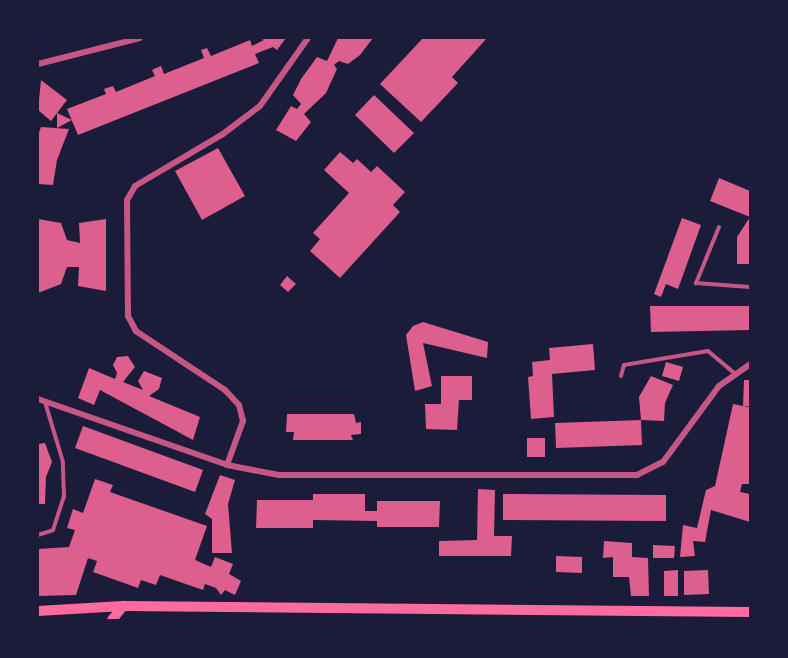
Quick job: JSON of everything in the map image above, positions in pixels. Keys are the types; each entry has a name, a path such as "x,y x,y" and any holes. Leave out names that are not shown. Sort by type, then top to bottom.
{"main road":[{"path":"112,621 123,606"},
{"path":"38,611 123,606 750,612"}],"street":[{"path":"38,64 140,38"},
{"path":"226,465 243,421 239,405 225,390 136,331 128,316 127,200 135,186 224,134 260,106 309,38"},
{"path":"38,399 226,465 279,475 637,475 650,472 675,449 719,386 734,373 750,364"}],"lane":[{"path":"719,227 696,283 750,287"},
{"path":"621,376 624,365 708,351 734,373"},
{"path":"38,535 53,530 64,497 63,462 45,402"}],"building":[{"path":"260,38 286,38 277,50 273,47 255,54 259,63 78,135 67,109 106,94 104,89 113,86 116,92 155,76 152,70 161,66 164,74 204,58 201,50 207,48 211,56 250,40 252,46 264,40"},
{"path":"338,38 373,38 360,55 348,64 339,61 334,65 337,69 326,93 304,114 311,122 296,141 276,130 291,106 297,109 301,104 293,95 301,79 317,57 327,61"},
{"path":"423,38 487,38 452,77 458,83 421,122 380,84"},
{"path":"41,80 67,100 51,121 38,110"},
{"path":"374,95 414,133 394,153 355,115"},
{"path":"57,113 72,120 57,128"},
{"path":"41,127 69,129 57,160 53,185 38,184 38,135"},
{"path":"218,148 245,196 202,220 175,171"},
{"path":"340,152 353,163 357,159 371,172 377,166 405,192 393,205 400,212 340,278 310,251 320,239 313,233 349,193 324,170"},
{"path":"719,178 750,191 750,217 710,201"},
{"path":"750,217 750,264 737,264 737,237"},
{"path":"682,218 701,225 678,289 666,284 661,297 654,294"},
{"path":"38,219 61,223 67,240 80,243 79,223 106,219 106,291 78,286 79,267 67,267 61,284 38,293"},
{"path":"287,276 296,284 288,292 280,285"},
{"path":"650,306 750,306 750,330 651,332"},
{"path":"423,322 488,342 487,358 423,343 432,386 415,391 406,335 413,326"},
{"path":"593,344 595,370 552,374 554,417 531,419 528,377 533,376 532,362 550,360 549,348"},
{"path":"128,356 135,367 123,382 143,390 138,381 144,371 162,378 159,389 149,396 200,417 193,440 100,390 94,405 78,398 89,368 115,379 117,373 113,365 117,357"},
{"path":"666,362 683,367 679,381 662,376"},
{"path":"441,376 472,376 472,400 459,400 457,430 426,429 425,404 441,404"},
{"path":"651,376 673,385 665,403 664,421 641,420 639,397"},
{"path":"744,380 750,380 750,406 743,406"},
{"path":"733,404 750,407 750,484 742,484 740,492 750,494 750,522 711,510 705,542 693,541 695,556 680,557 683,525 697,528 706,490 715,486"},
{"path":"287,414 354,414 356,423 361,422 361,434 351,435 353,440 293,440 294,432 286,432"},
{"path":"641,420 642,445 556,448 555,423"},
{"path":"83,426 203,470 195,492 75,448"},
{"path":"527,438 545,438 545,457 527,457"},
{"path":"45,443 52,462 46,477 45,504 38,504 38,444"},
{"path":"220,475 235,480 228,504 232,553 212,553 212,519 205,514"},
{"path":"95,479 113,485 110,492 207,526 195,560 211,567 215,557 233,564 229,574 241,581 235,595 225,590 221,595 216,588 205,584 203,590 160,575 156,585 141,580 138,588 93,572 97,561 88,558 76,595 38,596 38,549 69,547 75,530 67,528 73,509 83,513"},
{"path":"478,489 495,490 494,536 512,536 511,556 439,556 439,541 477,540"},
{"path":"313,494 365,494 365,511 377,511 377,501 440,501 439,527 377,527 377,521 313,520 313,528 256,528 257,500 313,500"},
{"path":"503,494 666,495 666,521 503,520"},
{"path":"604,541 632,543 632,557 648,558 649,596 631,596 629,577 613,577 613,557 603,558"},
{"path":"653,545 675,546 674,558 653,558"},
{"path":"556,556 582,557 582,573 556,572"},
{"path":"678,570 678,596 664,596 664,571"},
{"path":"708,570 709,594 684,595 684,571"}]}
